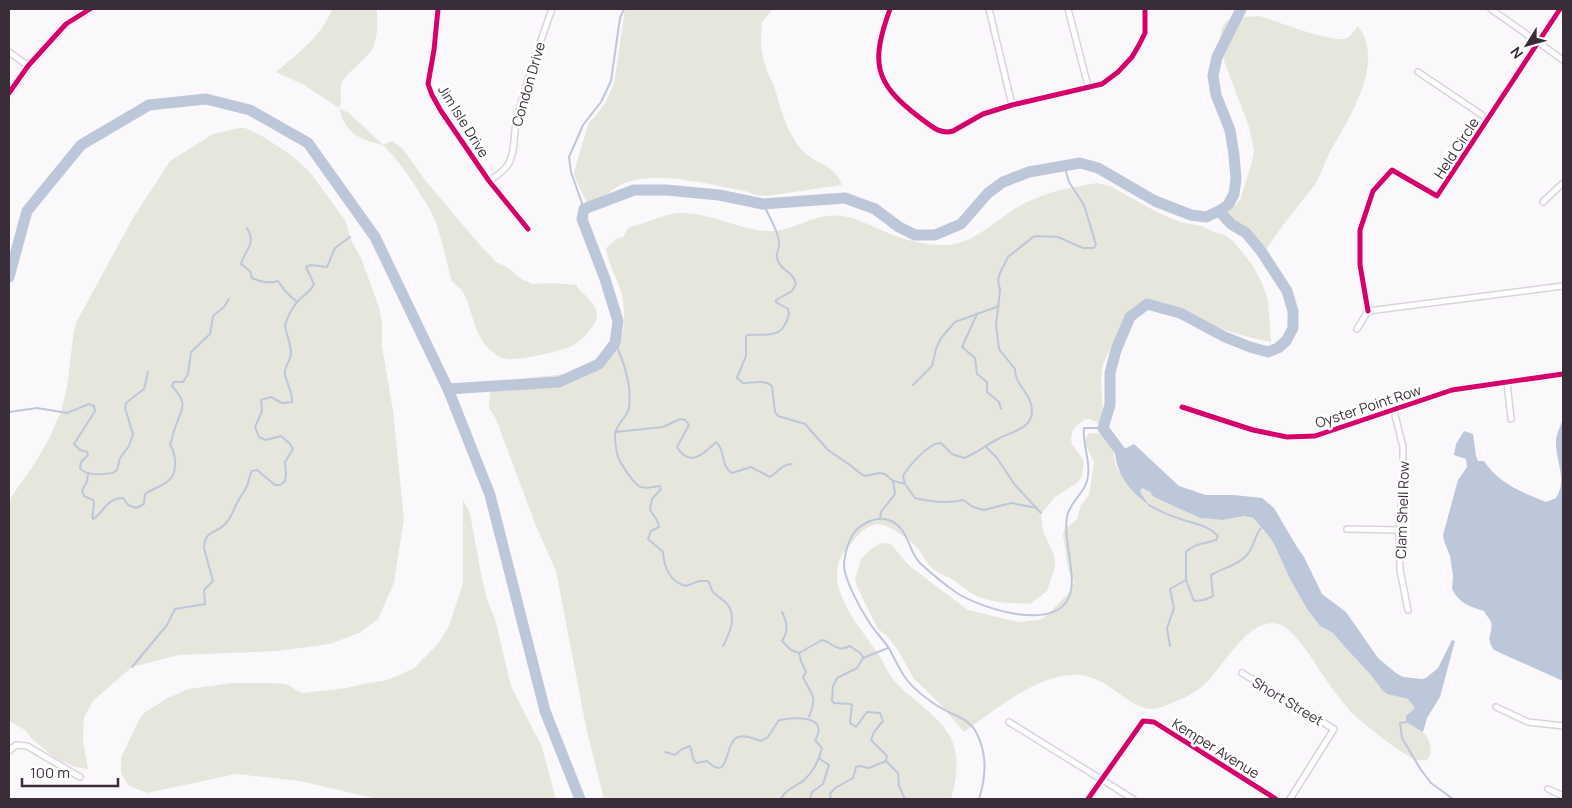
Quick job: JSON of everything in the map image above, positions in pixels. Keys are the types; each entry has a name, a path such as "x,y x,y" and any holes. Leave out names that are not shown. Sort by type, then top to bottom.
{"street":[{"path":"9,93 28,66 66,24 90,9"},
{"name":"Jim Isle Drive","path":"438,9 428,84 441,111 489,181 528,230"},
{"name":"Condon Drive","path":"489,181 509,163 522,97 552,9"},
{"path":"890,9 879,40 878,58 887,87 900,103 939,132 953,131 983,114 1012,105 1102,84 1118,72 1132,57 1139,45 1145,33 1145,9"},
{"path":"989,9 1012,105"},
{"path":"1068,9 1088,86"},
{"path":"1491,9 1563,60"},
{"name":"Held Circle","path":"1368,311 1360,265 1360,230 1373,191 1392,170 1437,196 1560,9"},
{"path":"9,52 28,66"},
{"path":"1418,72 1488,119"},
{"path":"1543,202 1563,183"},
{"path":"1357,329 1368,311 1563,286"},
{"name":"Oyster Point Row","path":"1182,407 1253,430 1287,437 1315,436 1452,390 1563,374"},
{"path":"1508,382 1511,419"},
{"name":"Clam Shell Row","path":"1394,411 1404,447 1399,530 1400,570 1408,610"},
{"path":"1347,529 1399,530"},
{"name":"Short Street","path":"1242,673 1334,729 1290,799"},
{"path":"1496,707 1528,722 1563,726"},
{"name":"Kemper Avenue","path":"1101,779 1143,721 1154,722 1276,799"},
{"path":"1009,722 1133,799"},
{"path":"9,751 16,745 27,746 80,776"},
{"path":"1088,799 1101,779"},
{"path":"1548,789 1563,796"}],"shaded area":[{"path":"332,9 377,9 377,30 374,46 342,82 339,108 304,85 276,72 316,36 328,19"},
{"path":"625,9 773,9 762,22 761,48 785,120 792,136 802,150 834,172 842,185 767,196 680,179 646,178 631,181 617,187 590,209 574,174 589,122 605,103 614,84"},
{"path":"1259,16 1337,39 1348,37 1358,26 1366,41 1368,56 1362,90 1316,183 1266,250 1243,226 1224,216 1240,200 1254,150 1249,127 1224,61 1220,43 1221,30 1228,21 1234,18"},
{"path":"339,108 349,113 383,145 392,141 403,149 425,180 496,262 532,284 577,285 592,303 597,314 595,323 588,332 572,346 537,356 507,359 492,352 480,337 463,292 452,281 435,222 419,192 385,147 364,140 346,126"},
{"path":"245,128 262,136 291,155 309,171 345,220 379,307 382,322 382,346 393,411 404,518 394,583 378,619 359,633 330,644 278,651 179,655 132,667 94,700 84,717 83,741 88,769 75,767 55,758 32,739 25,730 9,721 9,500 48,441 61,412 67,387 74,329 133,218 170,161 213,134"},
{"path":"1097,183 1110,186 1155,211 1180,222 1201,226 1223,234 1233,241 1252,264 1262,283 1268,300 1271,342 1226,330 1170,307 1156,307 1146,310 1130,322 1115,342 1103,364 1101,382 1104,420 1099,424 1090,419 1085,419 1072,432 1072,444 1084,461 1082,477 1077,483 1055,497 1041,514 1043,531 1054,555 1055,567 1047,591 1030,604 994,601 974,595 956,582 935,571 913,544 898,532 883,525 869,526 858,535 844,553 838,565 837,576 843,600 849,611 897,684 937,719 952,741 957,766 951,799 604,799 587,732 556,571 536,526 496,419 489,408 490,391 506,382 575,372 599,361 613,351 622,336 624,309 621,291 609,262 606,248 618,238 623,237 628,228 633,226 680,213 773,231 782,230 815,218 833,215 857,220 913,241 948,245 976,236 1009,212 1047,194"},
{"path":"1090,433 1099,433 1110,440 1119,471 1148,503 1140,492 1142,488 1155,497 1200,518 1223,520 1244,516 1252,518 1274,544 1290,579 1307,609 1320,626 1333,633 1383,691 1387,694 1408,699 1416,708 1410,712 1406,722 1421,730 1426,736 1431,749 1427,760 1417,760 1410,757 1357,717 1336,694 1304,647 1292,634 1281,625 1269,623 1257,627 1246,636 1199,689 1186,697 1162,707 1154,709 1139,706 1104,683 1086,676 1059,677 1044,681 1015,696 964,732 937,701 914,679 898,650 887,636 878,629 857,587 855,579 861,559 871,549 881,543 891,544 912,568 968,610 1018,622 1039,620 1045,617 1068,594 1074,582 1068,569 1063,535 1064,530 1077,519 1081,505 1089,495 1094,462 1084,442"},
{"path":"463,500 470,513 487,600 495,619 511,686 542,747 556,799 377,799 300,781 236,774 147,793 129,786 121,773 121,758 139,720 144,713 166,699 188,689 233,683 267,683 286,684 302,693 347,688 384,681 414,668 437,645 449,626 463,583"}],"water":[{"path":"1563,418 1563,681 1494,650 1489,638 1491,622 1484,611 1465,604 1452,589 1453,576 1450,556 1443,535 1458,480 1467,467 1466,459 1454,455 1456,444 1464,431 1473,434 1478,461 1484,461 1496,475 1512,486 1546,502 1556,498 1561,484 1556,440"},
{"path":"1134,444 1179,486 1206,495 1262,498 1274,508 1304,557 1322,594 1346,612 1378,658 1396,673 1403,677 1426,678 1438,668 1452,640 1455,641 1440,697 1427,718 1423,732 1406,722 1406,716 1415,708 1408,699 1387,694 1383,691 1333,633 1320,626 1307,609 1290,579 1274,544 1253,518 1244,516 1223,520 1200,518 1154,497 1150,492 1142,488 1140,492 1149,505 1137,495 1122,477 1115,454"}],"waterway":[{"path":"584,209 571,172 569,157 583,125 601,102 611,81 620,18 624,9"},
{"path":"448,389 559,382 599,364 615,343 618,321 605,279 582,219 584,209 634,190 666,190 719,195 763,204 845,198 875,209 899,227 915,235 935,235 961,224 988,193 1003,182 1029,172 1080,163 1098,168 1155,201 1191,215 1206,217 1219,211 1228,205 1234,194 1236,179 1230,130 1216,95 1213,76 1217,57 1241,9"},
{"path":"9,277 27,211 81,145 149,105 206,99 250,110 308,143 375,237 448,389 490,495 545,711 580,799"},
{"path":"1037,508 1011,503 984,510 973,507 963,500 951,502 927,501 915,498 905,484 903,476 920,455 931,446 941,443 952,454 964,458 1027,424 1032,412 1031,404 1017,379 1015,369 999,349 996,325 1000,290 998,280 1008,257 1033,237 1058,237 1083,248 1094,248 1096,245 1084,205 1069,182 1064,165"},
{"path":"763,204 778,235 778,260 781,266 793,277 796,284 792,291 776,300 776,302 788,309 789,314 783,328 774,334 747,335 746,356 737,378 743,383 762,382 772,386 775,412 778,416 805,424 828,450 861,474 865,476 879,473 885,474 893,481 905,484"},
{"path":"1129,463 1103,428 1110,405 1110,373 1116,350 1130,317 1147,304 1180,313 1225,337 1268,352 1278,348 1286,341 1293,328 1293,311 1287,291 1261,251 1246,233 1231,224 1219,211"},
{"path":"247,228 251,239 241,264 250,271 252,278 265,282 278,281 297,302"},
{"path":"132,667 167,625 175,609 205,604 204,590 213,581 204,548 205,542 209,535 223,526 230,518 247,486 252,471 257,470 275,485 280,485 285,481 285,462 293,449 281,436 266,440 259,437 255,427 262,411 261,400 271,397 282,403 292,402 292,395 285,372 291,353 286,323 295,305 310,291 314,284 306,267 311,265 327,267 335,248 350,237"},
{"path":"88,473 87,481 82,491 84,496 93,500 93,519 113,500 123,498 128,505 136,508 144,504 145,494 171,478 175,464 174,453 170,444 182,410 181,398 172,386 174,382 183,382 188,374 191,352 210,334 213,316 224,307 229,299"},
{"path":"913,385 932,366 941,338 955,322 999,306"},
{"path":"977,314 962,347 975,358 977,374 987,382 987,392 999,402 1001,409"},
{"path":"615,343 626,374 630,399 628,411 617,427 615,434 618,457 638,486 646,488 660,486 661,489 652,499 650,510 657,520 659,527 651,531 648,539 663,552 666,568 669,573 676,581 686,586 699,581 708,581 713,592 731,610 732,621 730,631 723,646"},
{"path":"9,412 37,408 67,413 89,404 94,406 95,411 74,444 80,450 87,452 88,455 81,462 80,468 91,474 113,473 117,470 120,458 129,446 133,434 125,408 126,403 144,389 148,372"},
{"path":"615,432 663,427 680,419 685,420 689,425 677,447 686,457 696,457 707,451 716,442 721,449 728,470 732,473 751,467 770,477 783,467 792,464"},
{"path":"979,799 985,766 983,749 976,732 963,719 941,708 925,697 904,677 890,650 871,626 850,587 844,566 848,546 853,535 867,522 885,519 901,529 921,564 957,593 968,599 1014,614 1045,614 1058,610 1067,601 1071,593 1072,583 1066,527 1070,507 1087,481 1088,461 1084,441 1084,428 1103,428"},
{"path":"986,447 997,458 1015,485 1041,513"},
{"path":"880,519 881,512 895,494 893,481"},
{"path":"1149,505 1169,515 1205,527 1218,536 1216,540 1196,545 1186,552 1186,580 1194,601 1204,600 1213,596 1211,575 1246,556 1251,550 1261,528"},
{"path":"1170,646 1167,628 1174,608 1170,589 1186,580"},
{"path":"782,612 786,626 786,633 782,641 791,650 799,653"},
{"path":"799,653 822,640 838,648 850,646 863,657"},
{"path":"886,761 887,756 871,740 874,732 883,721 880,713 867,712 856,727 850,723 852,705 834,703 832,701 833,686 837,678 857,668 863,658 888,648"},
{"path":"799,653 806,672 803,677 813,696 809,717"},
{"path":"665,752 675,755 682,749 690,746 694,761 697,763 707,761 720,768 726,760 733,741 738,737 747,736 761,741 768,737 779,720 801,718 814,722 818,726 815,740 822,748 818,761 808,776 786,792 781,799"},
{"path":"1406,722 1400,723 1402,738 1421,770 1431,783 1453,799"},
{"path":"810,799 812,792 823,784 829,765 820,759"},
{"path":"886,761 898,773 899,786 905,799"},
{"path":"831,799 830,794 835,788 853,778 856,767 869,768 886,761"}],"cycle path":[{"path":"9,93 28,66 66,24 90,9"},
{"path":"438,9 428,84 432,95 489,181 528,229"},
{"path":"890,9 880,43 880,70 892,93 919,117 943,132 953,131 983,114 1012,105 1102,84 1118,72 1132,57 1139,45 1145,33 1145,9"},
{"path":"1368,311 1360,265 1360,230 1373,191 1392,170 1437,196 1560,9"},
{"path":"1182,407 1253,430 1287,437 1315,436 1452,390 1563,374"},
{"path":"1088,799 1143,721 1154,722 1276,799"}]}
